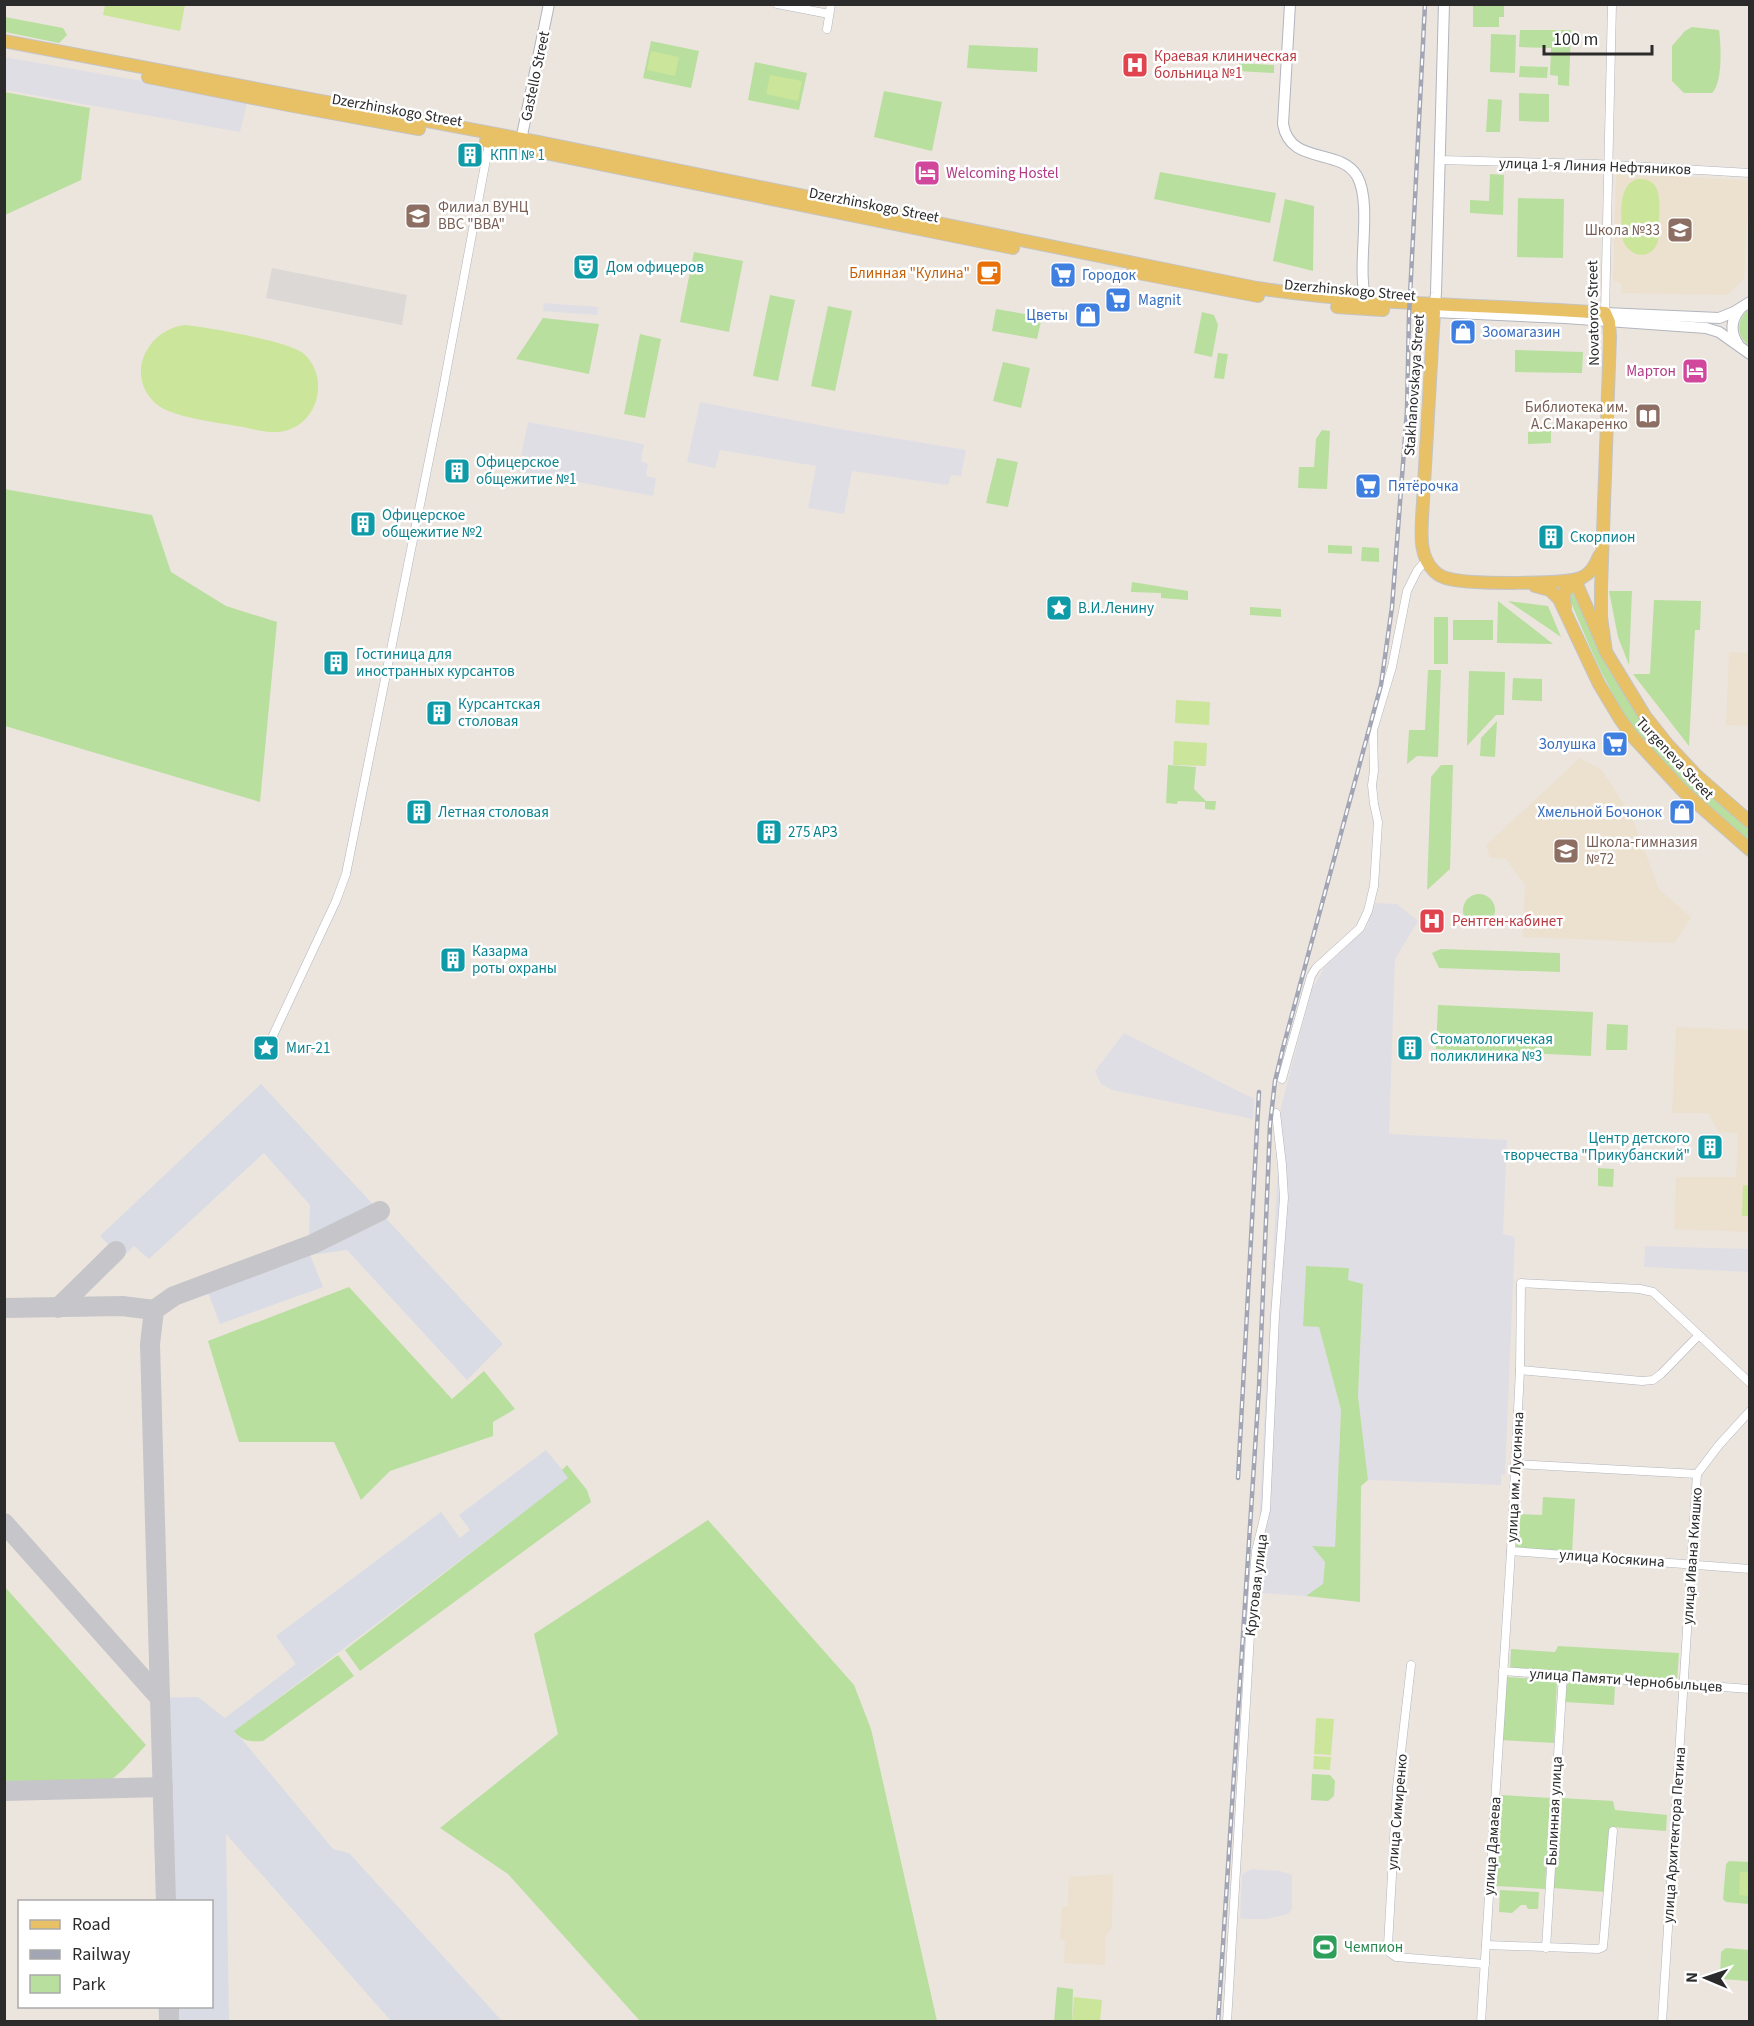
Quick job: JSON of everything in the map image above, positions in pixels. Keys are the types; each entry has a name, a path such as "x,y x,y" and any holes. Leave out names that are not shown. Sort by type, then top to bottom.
{"main road":[{"name":"Dzerzhinskogo Street","path":"4,41 1245,286 1310,296 1434,309"},
{"name":"Dzerzhinskogo Street","path":"4,48 288,105 490,138"},
{"name":"Dzerzhinskogo Street","path":"521,144 1252,295 1308,304 1607,317"},
{"name":"Stakhanovskaya Street","path":"1426,561 1421,541 1434,309"},
{"name":"Novatorov Street","path":"1601,549 1608,390 1607,317"},
{"path":"1426,561 1436,572 1451,580 1516,583 1574,580 1587,574 1599,558 1601,549"},
{"name":"Turgeneva Street","path":"1601,549 1601,617 1606,652"},
{"path":"1516,583 1550,590 1565,608"},
{"name":"Turgeneva Street","path":"1749,822 1696,775 1645,716 1606,652 1578,587 1570,586 1564,594 1565,608 1599,684 1620,719 1633,737 1683,791 1749,850"}],"street":[{"name":"Gastello Street","path":"521,144 549,4"},
{"path":"777,4 829,15"},
{"path":"827,28 831,4"},
{"path":"1290,4 1283,124 1285,135 1298,148 1344,164 1358,177 1362,196 1365,300"},
{"name":"Stakhanovskaya Street","path":"1434,309 1444,4"},
{"name":"Novatorov Street","path":"1607,317 1612,4"},
{"path":"268,1046 336,902 346,874 441,400 490,138"},
{"name":"улица 1-я Линия Нефтяников","path":"1440,160 1608,165 1749,173"},
{"name":"Dzerzhinskogo Street","path":"1607,317 1713,318 1724,316 1746,303"},
{"name":"Dzerzhinskogo Street","path":"1740,347 1734,338 1732,327 1735,316 1746,303"},
{"name":"Dzerzhinskogo Street","path":"1607,317 1706,328 1719,332 1749,354"},
{"path":"1282,1079 1316,968 1360,928 1368,911 1374,886 1378,822 1372,785 1373,730 1392,667 1407,591 1416,571 1426,561"},
{"name":"Круговая улица","path":"1227,2022 1253,1584 1256,1551 1266,1510 1275,1316 1284,1198 1276,1113"},
{"name":"улица им. Лусиняна","path":"1503,1671 1520,1370 1521,1283 1640,1289 1653,1292 1699,1335"},
{"path":"1520,1370 1642,1381 1653,1380 1699,1335 1749,1383"},
{"name":"улица Ивана Кияшко","path":"1683,1684 1696,1474 1749,1411"},
{"path":"1515,1464 1696,1474"},
{"name":"улица Косякина","path":"1511,1551 1749,1569"},
{"name":"улица Симиренко","path":"1411,1665 1397,1787 1388,1945 1390,1953 1396,1957 1485,1964"},
{"name":"улица Памяти Чернобыльцев","path":"1503,1671 1749,1689"},
{"name":"улица Дамаева","path":"1481,2022 1503,1671"},
{"name":"Былинная улица","path":"1546,1948 1563,1675"},
{"name":"улица Архитектора Петина","path":"1662,2022 1683,1684"},
{"path":"1486,1945 1598,1949 1603,1947 1613,1831"}],"shaded area":[{"path":"4,57 142,81 247,103 240,132 5,90"},
{"name":"Школа №33","path":"1616,172 1749,181 1744,279 1727,295 1621,293 1621,283 1613,281"},
{"path":"272,268 407,295 402,325 266,298"},
{"path":"544,303 598,307 597,315 543,311"},
{"path":"700,402 966,450 961,476 951,475 948,485 852,471 844,514 808,508 816,466 720,450 715,468 687,462"},
{"path":"528,422 644,444 641,461 648,464 646,476 656,478 653,496 518,471"},
{"path":"1729,652 1749,653 1749,726 1726,725"},
{"name":"Школа-гимназия №72","path":"1580,758 1602,770 1632,817 1659,889 1691,917 1675,943 1523,937 1525,885 1506,859 1490,858 1486,845"},
{"path":"1375,903 1397,904 1418,921 1395,959 1389,1134 1507,1140 1503,1234 1515,1237 1505,1475 1501,1475 1501,1485 1368,1480 1358,1396 1363,1284 1347,1280 1348,1268 1306,1266 1303,1325 1319,1327 1341,1410 1335,1547 1313,1546 1325,1562 1323,1585 1306,1596 1260,1593 1262,1547 1258,1542 1281,1107 1312,989 1324,968 1367,927"},
{"path":"1676,1027 1749,1030 1749,1232 1674,1229 1676,1177 1736,1177 1738,1133 1719,1132 1708,1113 1672,1113"},
{"path":"1124,1033 1254,1099 1253,1119 1112,1090 1101,1084 1095,1071"},
{"path":"261,1084 503,1344 467,1380 347,1250 310,1255 323,1287 220,1324 202,1277 309,1237 310,1205 264,1153 149,1259 134,1246 122,1258 100,1236"},
{"path":"1645,1246 1749,1249 1749,1272 1644,1267"},
{"path":"546,1450 569,1478 235,1731 333,1849 349,1853 502,2021 391,2021 226,1834 229,2021 159,2021 158,2008 213,2008 213,1900 156,1900 151,1698 198,1697 225,1718 296,1664 276,1636 441,1512 460,1538 470,1530 459,1515"},
{"path":"1252,1869 1280,1871 1292,1875 1292,1909 1288,1914 1267,1919 1242,1919 1240,1917 1242,1874"},
{"path":"1113,1874 1112,1928 1106,1936 1105,1965 1064,1963 1065,1940 1060,1939 1062,1907 1068,1907 1069,1877"}],"green space":[{"path":"105,4 185,5 180,31 103,15"},
{"path":"1473,5 1504,5 1504,17 1499,17 1499,27 1473,27"},
{"path":"5,17 63,28 67,35 59,43 5,32"},
{"path":"1692,27 1719,30 1720,72 1716,88 1712,93 1684,93 1672,81 1672,46 1685,31"},
{"path":"1520,30 1571,30 1569,86 1558,85 1558,76 1550,75 1551,48 1519,47"},
{"path":"1491,34 1516,35 1515,73 1490,72"},
{"path":"651,41 699,51 691,88 643,78"},
{"path":"969,45 1038,48 1037,72 967,68"},
{"path":"651,51 679,57 675,76 647,70"},
{"path":"755,62 807,73 799,110 748,100"},
{"path":"1239,63 1274,65 1274,73 1238,71"},
{"path":"1520,66 1548,67 1547,78 1519,77"},
{"path":"770,75 802,81 798,101 766,94"},
{"path":"884,91 942,102 932,151 874,137"},
{"path":"5,92 90,108 81,180 5,215"},
{"path":"1519,93 1549,94 1549,122 1519,121"},
{"path":"1488,99 1502,100 1500,132 1486,132"},
{"path":"1160,172 1276,193 1270,223 1154,199"},
{"path":"1490,174 1504,175 1503,215 1470,213 1470,200 1489,201"},
{"path":"1638,179 1646,180 1656,187 1659,200 1657,243 1652,251 1641,255 1631,251 1624,242 1621,212 1626,188"},
{"path":"1518,198 1564,199 1563,258 1517,257"},
{"path":"1285,199 1314,206 1313,271 1273,261"},
{"path":"694,252 743,261 729,332 680,322"},
{"path":"770,295 795,300 778,381 753,376"},
{"path":"828,306 852,311 835,391 811,386"},
{"path":"996,309 1042,317 1037,339 992,331"},
{"path":"1749,309 1749,346 1742,338 1739,328 1742,318"},
{"path":"1202,312 1214,315 1218,325 1212,357 1194,353"},
{"path":"543,318 599,324 589,374 516,359"},
{"path":"184,325 265,339 303,353 311,362 318,384 314,407 308,417 299,425 288,430 271,432 187,417 159,406 148,395 143,383 141,371 143,358 149,346 158,337 170,329"},
{"path":"640,334 661,339 645,418 624,414"},
{"path":"1515,350 1583,352 1582,373 1515,372"},
{"path":"1218,353 1228,354 1224,379 1214,378"},
{"path":"1003,362 1030,368 1021,408 993,401"},
{"path":"1322,430 1330,431 1327,489 1298,488 1299,467 1314,467 1316,439"},
{"path":"1551,431 1551,443 1528,444 1528,432"},
{"path":"997,458 1018,462 1008,507 986,503"},
{"path":"4,489 152,515 171,572 226,606 277,622 260,802 5,726"},
{"path":"1328,545 1352,546 1352,554 1328,553"},
{"path":"1362,547 1379,548 1379,562 1361,561"},
{"path":"1132,582 1188,591 1188,600 1161,598 1161,593 1131,592"},
{"path":"1572,588 1605,659 1645,726 1681,768 1749,830 1749,844 1661,762 1636,731 1615,698 1590,646 1567,593"},
{"path":"1609,591 1632,591 1629,665 1618,637"},
{"path":"1654,600 1701,601 1700,630 1695,630 1689,746 1633,674 1650,674"},
{"path":"1498,601 1553,644 1497,643"},
{"path":"1508,601 1548,606 1561,637"},
{"path":"1250,607 1281,609 1281,617 1250,615"},
{"path":"1434,617 1448,617 1448,664 1434,664"},
{"path":"1453,620 1493,620 1493,640 1453,640"},
{"path":"1428,670 1441,670 1438,757 1417,756 1407,764 1409,730 1425,730"},
{"path":"1469,671 1505,672 1504,715 1496,715 1467,746"},
{"path":"1513,678 1542,679 1542,701 1512,700"},
{"path":"1176,700 1210,702 1209,725 1175,723"},
{"path":"1497,721 1495,757 1480,756 1481,738"},
{"path":"1174,741 1207,743 1206,766 1173,765"},
{"path":"1168,765 1196,767 1194,789 1206,801 1216,801 1215,810 1205,809 1205,802 1166,803"},
{"path":"1441,765 1453,765 1450,869 1427,890 1431,777"},
{"path":"1479,894 1491,898 1495,910 1491,922 1479,926 1467,922 1463,910 1467,898"},
{"path":"1441,949 1560,953 1560,972 1439,968 1432,953"},
{"path":"1438,1005 1593,1012 1591,1056 1436,1049"},
{"path":"1607,1024 1628,1025 1627,1050 1606,1050"},
{"path":"1598,1168 1614,1169 1613,1187 1598,1186"},
{"path":"1743,1185 1749,1186 1749,1216 1742,1216"},
{"path":"1306,1266 1349,1268 1348,1280 1363,1284 1358,1396 1368,1480 1361,1486 1360,1602 1306,1596 1323,1584 1325,1562 1312,1546 1335,1547 1341,1410 1319,1327 1303,1326"},
{"path":"349,1287 452,1399 484,1371 515,1409 493,1422 493,1436 390,1471 361,1500 334,1442 239,1442 208,1341"},
{"path":"567,1465 587,1490 591,1502 360,1671 345,1650 568,1478 562,1470"},
{"path":"1543,1497 1575,1499 1572,1553 1516,1550 1518,1514 1542,1515"},
{"path":"708,1520 854,1685 871,1729 937,2021 640,2021 508,1874 440,1828 558,1734 534,1634"},
{"path":"5,1587 146,1745 111,1780 5,1783"},
{"path":"1558,1646 1679,1653 1677,1681 1510,1671 1511,1649 1555,1652"},
{"path":"338,1655 354,1676 263,1741 247,1740 234,1731"},
{"path":"1506,1677 1557,1680 1554,1743 1502,1740"},
{"path":"1566,1682 1615,1685 1614,1705 1565,1702"},
{"path":"1316,1718 1334,1719 1331,1755 1314,1754"},
{"path":"1314,1756 1331,1757 1330,1770 1313,1769"},
{"path":"1312,1774 1330,1775 1335,1781 1334,1796 1328,1801 1311,1800"},
{"path":"1501,1795 1550,1798 1545,1889 1496,1886"},
{"path":"1560,1798 1613,1801 1615,1810 1667,1815 1666,1831 1611,1827 1606,1892 1553,1888"},
{"path":"1729,1861 1749,1862 1749,1904 1726,1902 1723,1899 1726,1864"},
{"path":"1740,1872 1749,1872 1749,1896 1739,1895"},
{"path":"1500,1890 1539,1892 1538,1909 1528,1909 1526,1905 1521,1905 1512,1913 1499,1912"},
{"path":"1726,1948 1749,1950 1749,1981 1720,1977 1721,1952"},
{"path":"1057,1987 1073,1989 1072,2021 1054,2022"},
{"path":"1074,1997 1102,2000 1100,2021 1072,2021"}],"taxiway":[{"path":"160,1698 150,1344 154,1310 174,1296 313,1244 380,1211"},
{"path":"58,1308 116,1251"},
{"path":"4,1308 122,1306 154,1310"},
{"path":"4,1523 160,1698 166,1900"},
{"path":"4,1791 163,1787"},
{"path":"169,2008 169,2022"}],"railway":[{"path":"1218,2022 1259,1387 1270,1125 1275,1081 1283,1048 1381,685 1392,607 1407,411 1409,315 1425,4"},
{"path":"1238,1478 1259,1092"}],"place":[{"name":"Краевая клиническая больница №1","path":"1135,65"},
{"name":"КПП № 1","path":"470,155"},
{"name":"Welcoming Hostel","path":"927,173"},
{"name":"Филиал ВУНЦ ВВС \"ВВА\"","path":"418,216"},
{"name":"Школа №33","path":"1680,230"},
{"name":"Дом офицеров","path":"586,267"},
{"name":"Блинная \"Кулина\"","path":"989,273"},
{"name":"Городок","path":"1063,275"},
{"name":"Magnit","path":"1118,300"},
{"name":"Цветы","path":"1088,315"},
{"name":"Зоомагазин","path":"1463,332"},
{"name":"Мартон","path":"1695,371"},
{"name":"Библиотека им. А.С.Макаренко","path":"1648,416"},
{"name":"Офицерское общежитие №1","path":"457,471"},
{"name":"Пятёрочка","path":"1368,486"},
{"name":"Офицерское общежитие №2","path":"363,524"},
{"name":"Скорпион","path":"1551,537"},
{"name":"В.И.Ленину","path":"1059,608"},
{"name":"Гостиница для иностранных курсантов","path":"336,663"},
{"name":"Курсантская столовая","path":"439,713"},
{"name":"Золушка","path":"1615,744"},
{"name":"Летная столовая","path":"419,812"},
{"name":"Хмельной Бочонок","path":"1682,812"},
{"name":"275 АРЗ","path":"769,832"},
{"name":"Школа-гимназия №72","path":"1566,851"},
{"name":"Рентген-кабинет","path":"1432,921"},
{"name":"Казарма роты охраны","path":"453,960"},
{"name":"Миг-21","path":"266,1048"},
{"name":"Стоматологичекая поликлиника №3","path":"1410,1048"},
{"name":"Центр детского творчества \"Прикубанский\"","path":"1710,1147"},
{"name":"Чемпион","path":"1325,1947"}]}
